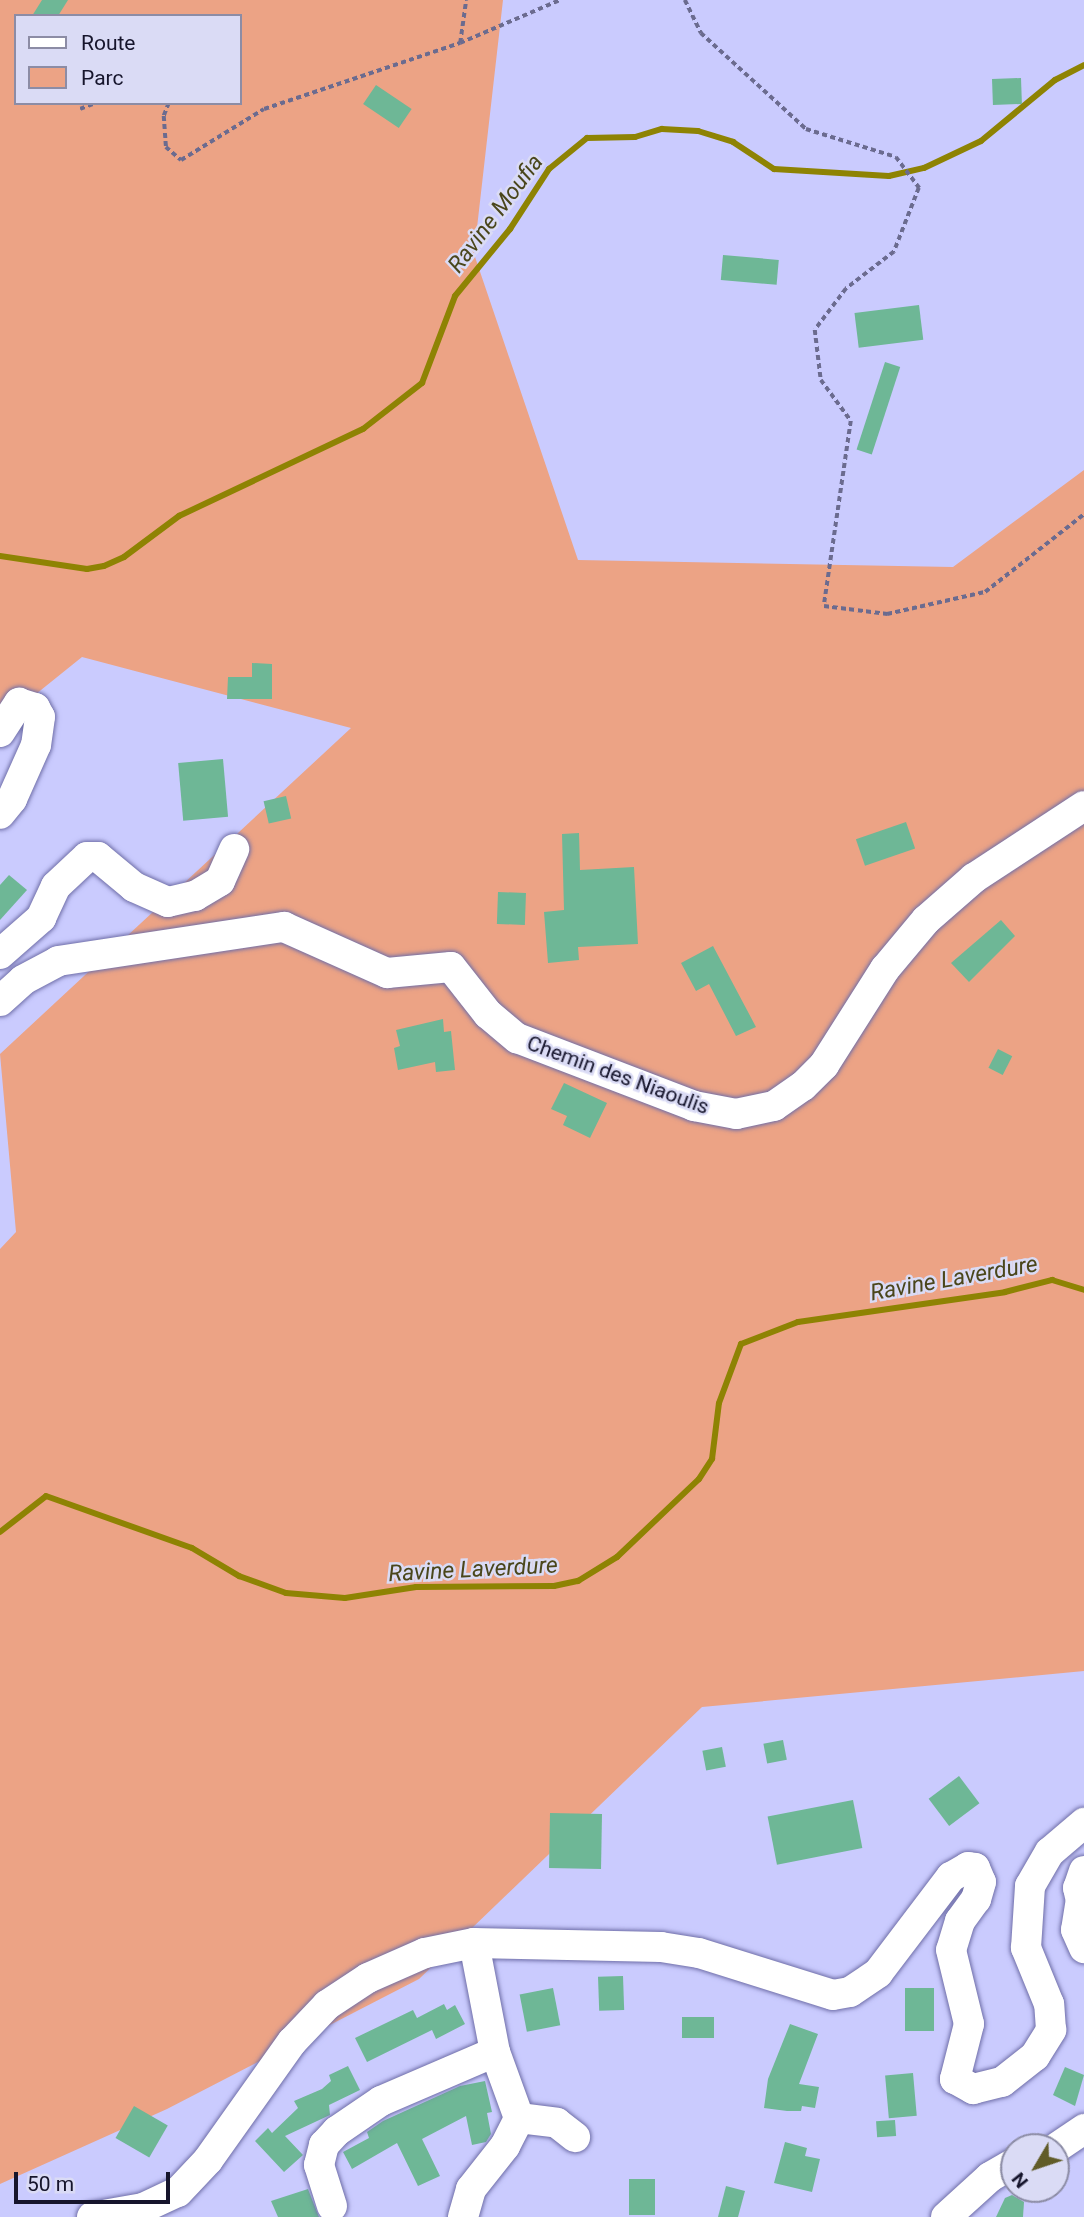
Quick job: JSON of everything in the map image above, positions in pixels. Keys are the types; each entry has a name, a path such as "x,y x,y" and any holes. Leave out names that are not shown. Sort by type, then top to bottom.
{"street":[{"path":"0,732 19,703 35,708 40,717 36,745 12,799 0,814"},
{"name":"Chemin des Niaoulis","path":"0,1001 23,980 58,961 284,927 387,973 451,967 488,1014 517,1038 694,1106 736,1114 774,1106 803,1086 824,1065 885,969 926,920 974,878 1084,806"},
{"path":"0,954 41,918 56,886 87,857 98,857 134,887 168,902 195,897 220,881 234,849"},
{"path":"92,2217 143,2208 178,2192 208,2160 292,2042 327,2005 368,1978 425,1954 474,1943 660,1947 699,1953 833,1995 850,1992 878,1973 951,1877 963,1867 975,1868 981,1881 979,1891 960,1921 951,1950 969,2024 955,2079 964,2087 980,2089 1018,2071 1035,2056 1051,2030 1049,2004 1026,1948 1027,1901 1043,1861 1084,1823"},
{"path":"1084,1871 1077,1888 1082,1909 1076,1930 1084,1948"},
{"path":"463,2217 471,2189 505,2146 519,2118 495,2052 474,1943"},
{"path":"332,2206 320,2165 324,2145 337,2131 381,2101 495,2052"},
{"path":"519,2118 557,2123 575,2137"},
{"path":"946,2217 1000,2171"}],"path":[{"path":"460,43 467,0"},
{"path":"168,105 164,116 166,147 181,159 264,109 460,43 560,0"},
{"path":"685,0 701,33 806,130 896,157 919,188 894,252 846,289 815,330 821,380 851,421 824,606 887,614 985,592 1084,514"},
{"path":"79,108 89,105"}],"green space":[{"path":"0,0 503,0 474,254 578,560 953,567 1084,470 1084,1671 702,1707 419,1979 167,2109 0,2184 0,1249 16,1232 0,1054 351,728 82,657 0,723"}],"building":[{"path":"42,0 68,0 59,14 33,14"},
{"path":"1021,78 1022,104 993,105 992,79"},
{"path":"376,85 412,109 399,128 363,104"},
{"path":"723,255 779,260 777,285 721,280"},
{"path":"919,305 923,340 859,348 854,313"},
{"path":"885,362 900,367 872,454 857,449"},
{"path":"252,663 272,664 272,699 227,699 228,677 252,677"},
{"path":"223,759 228,817 183,821 178,763"},
{"path":"286,796 291,818 269,824 264,801"},
{"path":"906,822 915,848 865,866 856,839"},
{"path":"579,833 580,870 634,867 638,944 578,947 579,960 548,963 544,912 564,910 562,834"},
{"path":"9,875 27,890 0,920 0,885"},
{"path":"498,892 526,893 525,925 497,924"},
{"path":"1001,920 1015,936 969,982 951,963"},
{"path":"713,946 756,1027 736,1036 709,984 696,991 681,963"},
{"path":"443,1019 444,1032 451,1031 455,1070 436,1072 435,1062 398,1070 394,1048 400,1046 396,1030"},
{"path":"998,1049 1012,1056 1003,1075 988,1068"},
{"path":"564,1083 607,1103 590,1138 563,1125 567,1116 551,1109"},
{"path":"783,1740 787,1760 767,1763 763,1744"},
{"path":"722,1747 726,1767 706,1770 702,1751"},
{"path":"959,1776 979,1803 949,1826 929,1799"},
{"path":"853,1800 862,1848 777,1865 768,1817"},
{"path":"550,1813 602,1814 601,1869 549,1868"},
{"path":"623,1976 624,2010 599,2011 598,1977"},
{"path":"553,1988 560,2025 527,2032 520,1994"},
{"path":"905,1988 934,1988 934,2031 905,2031"},
{"path":"444,2004 447,2010 455,2005 465,2024 436,2039 432,2030 367,2062 355,2038 413,2010 417,2018"},
{"path":"682,2017 714,2017 714,2038 682,2038"},
{"path":"790,2024 818,2034 799,2084 819,2087 815,2108 802,2106 801,2111 787,2111 764,2108 768,2079"},
{"path":"348,2066 360,2090 329,2105 330,2115 285,2136 303,2155 284,2172 255,2141 268,2128 272,2133 298,2108 294,2101 322,2089 331,2081 329,2075"},
{"path":"1065,2067 1084,2075 1075,2106 1053,2095"},
{"path":"913,2073 917,2116 889,2118 885,2075"},
{"path":"485,2081 492,2112 487,2113 491,2134 486,2142 472,2145 466,2116 422,2139 440,2176 418,2186 397,2143 352,2169 343,2152 369,2138 367,2132 383,2121 460,2086"},
{"path":"134,2106 168,2126 149,2158 116,2138"},
{"path":"895,2120 896,2136 877,2137 876,2121"},
{"path":"785,2142 807,2148 805,2156 820,2159 812,2192 774,2183"},
{"path":"629,2179 655,2179 655,2215 629,2215"},
{"path":"726,2186 745,2191 738,2217 718,2217"},
{"path":"308,2189 319,2217 278,2217 271,2201"},
{"path":"1003,2203 1024,2203 1023,2217 996,2217"}],"waterway":[{"name":"Ravine Moufia","path":"0,556 87,569 104,566 124,557 179,516 363,429 422,383 455,296 510,229 549,169 587,138 635,137 662,129 698,131 733,142 774,169 889,176 924,168 981,141 1055,80 1084,65"},
{"name":"Ravine Laverdure","path":"0,1532 46,1496 192,1548 239,1576 286,1593 345,1598 416,1587 554,1586 578,1581 617,1557 699,1479 712,1459 719,1403 741,1344 798,1322 1005,1292 1052,1280 1084,1290"}]}
